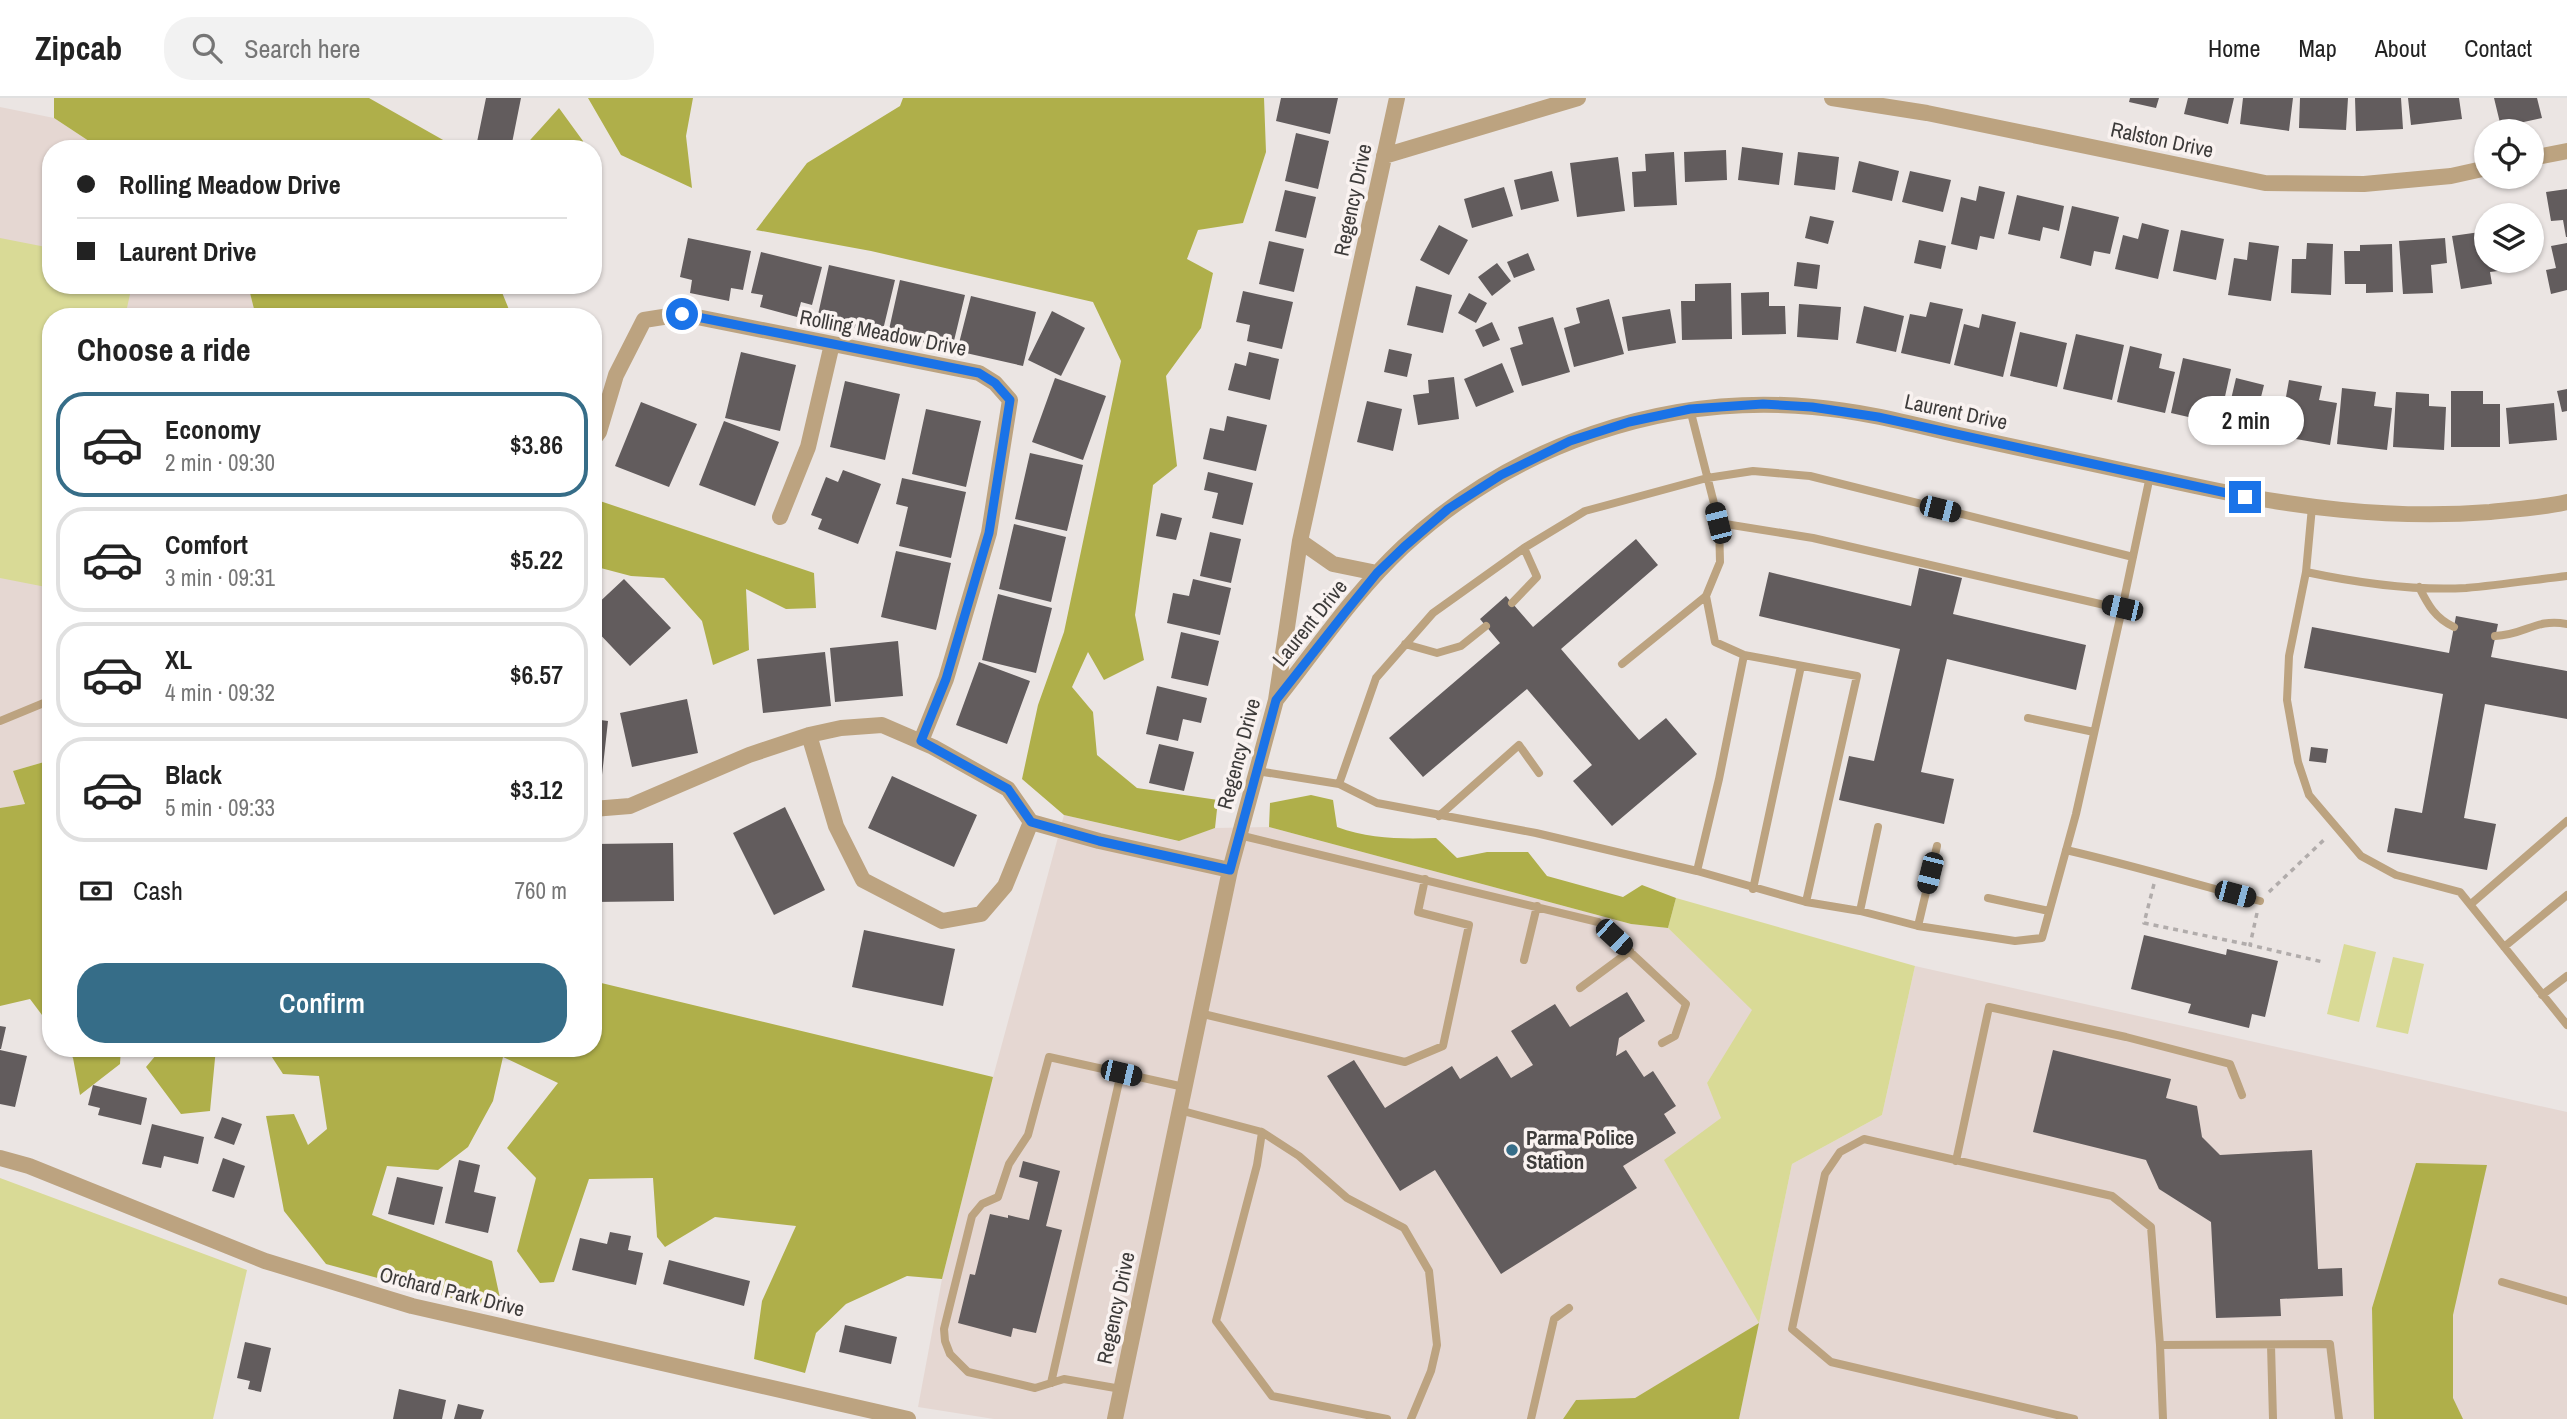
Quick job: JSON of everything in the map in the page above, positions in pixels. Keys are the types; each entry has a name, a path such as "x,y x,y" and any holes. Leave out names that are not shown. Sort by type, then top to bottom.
{"street":[{"name":"Regency Drive","path":"1115,1419 1230,870 1276,700 1300,541 1397,98"},
{"path":"1384,156 1578,98"},
{"name":"Ralston Drive","path":"1832,98 1927,113 2265,183 2364,184 2451,176 2474,171"},
{"path":"2544,155 2567,150"},
{"name":"Rolling Meadow Drive","path":"602,419 616,375 644,320 682,314 979,373 995,383 1010,400 989,533 946,679 921,741"},
{"path":"780,517 808,447 832,344"},
{"name":"Laurent Drive","path":"1276,700 1377,573 1448,509 1485,484 1570,441 1610,427 1690,409 1763,404 1843,410 2245,497 2342,511 2445,515 2546,507 2567,502"},
{"name":"Laurent Drive","path":"1300,541 1333,565 1377,573"},
{"path":"602,808 630,806 749,755 809,735 882,724 921,741 1008,789 1031,822 1099,841 1230,870"},
{"path":"809,735 836,826 863,880 943,920 981,914 1005,886 1031,822"},
{"name":"Orchard Park Drive","path":"0,1157 29,1166 265,1261 412,1306 908,1419"}],"lane":[{"path":"1622,664 1706,596 1720,562 1718,523 1690,409"},
{"path":"1339,784 1376,678 1433,613 1524,548 1586,511 1707,478 1753,471 1810,476 2133,557"},
{"path":"1257,771 1339,784 1377,803 1536,833 1806,902 1860,911 1918,926 2015,942 2042,938 2094,732 2150,476"},
{"path":"2312,507 2306,572 2289,656 2287,700 2298,762 2309,795 2361,856 2396,875 2459,892 2567,1025"},
{"path":"1718,523 1813,538 2122,608"},
{"path":"1512,603 1537,577 1524,548"},
{"path":"2306,572 2338,579 2419,587 2463,588 2567,576"},
{"path":"2419,587 2428,606 2440,620 2454,627"},
{"path":"1706,596 1715,642 1744,655 1857,676 1806,902"},
{"path":"2495,636 2515,635 2538,623 2567,624"},
{"path":"1405,644 1437,653 1461,646 1486,626"},
{"path":"1697,872 1744,655"},
{"path":"1753,889 1801,666"},
{"path":"0,721 42,704"},
{"path":"2028,718 2094,732"},
{"path":"1439,816 1519,745 1539,773"},
{"path":"2471,904 2567,821"},
{"path":"1860,911 1878,827"},
{"path":"1239,835 1598,922 1686,1004 1675,1036 1662,1043"},
{"path":"1918,926 1937,846"},
{"path":"2066,850 2260,901"},
{"path":"1199,1013 1405,1062 1443,1046 1469,925 1418,912 1425,879"},
{"path":"2504,947 2567,895"},
{"path":"1988,898 2049,911"},
{"path":"1524,960 1537,906"},
{"path":"1580,988 1630,951"},
{"path":"2542,995 2567,976"},
{"path":"1956,1161 1989,1007 2126,1037 2230,1064 2242,1095"},
{"path":"1121,1390 1064,1379 1035,1388 968,1372 950,1354 944,1329 972,1216 982,1204 998,1197 1009,1164 1028,1135 1049,1057 1184,1087"},
{"path":"1051,1383 1121,1073"},
{"path":"1179,1110 1262,1132 1299,1156 1347,1198 1404,1228 1429,1271 1437,1345 1431,1371 1411,1419"},
{"path":"1262,1132 1257,1165 1216,1321 1272,1396 1387,1419"},
{"path":"2074,1419 1830,1362 1792,1329 1825,1174 1840,1152 1864,1139 2112,1196 2151,1227 2163,1419"},
{"path":"2502,1282 2567,1301"},
{"path":"1531,1419 1554,1319 1569,1308"},
{"path":"2160,1345 2329,1344 2339,1419"},
{"path":"2271,1345 2273,1419"}],"path":[{"path":"2250,945 2260,901 2336,828"},
{"path":"2157,873 2144,923 2323,962"}],"shaded area":[{"path":"54,98 369,98 443,140 87,140 54,118"},
{"path":"588,98 693,98 686,136 692,188 621,155"},
{"path":"903,98 1264,98 1266,152 1243,223 1198,230 1187,259 1213,273 1201,328 1166,376 1177,466 1153,485 1135,615 1144,660 1104,680 1088,652 1072,687 1093,712 1097,755 1137,788 1218,800 1215,828 1179,841 1064,815 1022,779 1038,705 1064,632 1121,361 1093,302 871,251 756,230 807,163 900,106"},
{"path":"0,107 54,118 87,140 42,140 42,294 250,294 254,308 42,308 42,763 13,771 25,804 0,808"},
{"path":"559,108 582,140 530,140"},
{"path":"250,294 503,294 508,308 254,308"},
{"path":"602,502 814,573 816,608 786,609 746,589 749,650 713,665 702,621 664,578 631,576 602,568"},
{"path":"42,763 42,1015 30,999 0,1006 0,808 25,804 13,771"},
{"path":"1311,795 1333,800 1337,827 1349,831 1386,837 1436,838 1457,858 1487,852 1528,852 1547,876 1623,897 1642,885 1676,898 1668,928 1631,924 1269,827 1270,803"},
{"path":"1064,815 1178,841 1215,828 1269,827 1631,924 1668,928 1753,1010 1707,1083 1722,1118 1759,1322 1792,1164 1882,1115 1915,966 2567,1112 2567,1419 1739,1419 1758,1324 1635,1398 1576,1400 1563,1419 994,1419 918,1407 942,1279"},
{"path":"602,983 993,1077 942,1279 907,1276 846,1304 816,1333 805,1373 754,1359 762,1301 796,1226 715,1217 665,1247 657,1237 653,1178 589,1179 554,1282 540,1283 517,1251 536,1178 507,1148 558,1083 503,1057 602,1057"},
{"path":"120,1057 120,1064 80,1095 73,1058"},
{"path":"154,1057 215,1057 210,1111 181,1114 146,1067"},
{"path":"272,1057 503,1057 493,1101 468,1147 438,1170 387,1166 372,1215 492,1261 503,1312 326,1264 284,1211 266,1116 294,1114 308,1145 327,1129 319,1076 283,1074"},
{"path":"2416,1163 2487,1165 2453,1315 2453,1398 2463,1419 2374,1419 2372,1308"},
{"path":"1759,1323 1739,1419 1563,1419 1576,1400 1635,1398"}],"green space":[{"path":"0,238 42,246 42,294 130,294 127,308 42,308 42,586 0,578"},
{"path":"1676,898 1915,966 1882,1115 1792,1164 1759,1323 1664,1160 1721,1118 1707,1083 1752,1010 1668,928"},
{"path":"2344,944 2376,952 2359,1022 2327,1014"},
{"path":"2393,957 2424,964 2408,1034 2376,1027"},
{"path":"0,1178 247,1270 213,1419 0,1419"}],"building":[{"path":"486,98 521,98 513,140 477,140"},
{"path":"1281,98 1338,98 1330,134 1276,121"},
{"path":"2130,98 2159,98 2156,108 2129,102"},
{"path":"2188,98 2234,98 2228,124 2184,114"},
{"path":"2243,98 2293,98 2289,131 2240,124"},
{"path":"2300,98 2348,98 2346,130 2299,128"},
{"path":"2355,98 2401,98 2403,129 2356,131"},
{"path":"2408,98 2459,98 2462,119 2411,125"},
{"path":"2494,98 2537,98 2542,118 2499,119"},
{"path":"1296,133 1329,141 1318,189 1285,181"},
{"path":"1742,147 1783,153 1779,185 1738,180"},
{"path":"1726,150 1727,180 1685,182 1684,152"},
{"path":"1674,152 1677,205 1634,207 1632,172 1646,171 1645,154"},
{"path":"1798,152 1839,157 1835,190 1794,185"},
{"path":"1618,157 1625,211 1577,217 1570,163"},
{"path":"1859,161 1899,171 1892,201 1852,192"},
{"path":"1552,171 1559,201 1521,210 1514,180"},
{"path":"1910,171 1951,180 1943,212 1902,202"},
{"path":"1979,186 2005,192 1994,239 1980,236 1977,250 1951,244 1961,197 1976,201"},
{"path":"1504,187 1513,216 1472,228 1464,199"},
{"path":"2567,189 2566,237 2563,220 2551,221 2546,192"},
{"path":"1285,190 1316,197 1306,238 1275,231"},
{"path":"2017,195 2064,206 2059,231 2043,227 2040,241 2008,234"},
{"path":"2072,206 2119,217 2110,254 2094,251 2091,266 2060,258"},
{"path":"1810,216 1834,221 1828,244 1805,238"},
{"path":"2142,223 2169,230 2158,279 2115,269 2123,235 2138,239"},
{"path":"1439,225 1468,240 1449,275 1420,260"},
{"path":"2181,230 2224,239 2216,280 2173,271"},
{"path":"2474,233 2474,273 2490,273 2492,284 2461,289 2452,236"},
{"path":"688,238 751,251 743,290 731,288 729,301 690,293 692,280 680,277"},
{"path":"2445,238 2447,263 2431,265 2433,293 2403,294 2399,241"},
{"path":"1919,240 1946,246 1941,269 1914,263"},
{"path":"1269,241 1304,249 1294,292 1259,284"},
{"path":"2249,242 2279,246 2271,301 2228,295 2234,258 2247,260"},
{"path":"2307,243 2333,244 2331,295 2291,293 2292,259 2306,259"},
{"path":"2567,243 2567,290 2551,294 2546,270 2556,268 2551,246"},
{"path":"2392,244 2393,292 2366,293 2366,284 2345,284 2344,251 2360,251 2360,245"},
{"path":"761,252 822,267 812,305 801,302 797,317 760,307 763,295 751,293"},
{"path":"1528,253 1535,270 1514,278 1507,262"},
{"path":"1797,262 1820,265 1817,289 1794,286"},
{"path":"1497,263 1511,281 1492,296 1478,277"},
{"path":"829,265 895,280 882,334 817,319"},
{"path":"900,280 965,295 952,349 888,334"},
{"path":"1731,283 1732,339 1682,340 1681,301 1695,301 1695,284"},
{"path":"1416,286 1452,295 1443,333 1407,325"},
{"path":"1243,291 1293,302 1282,349 1247,341 1250,325 1236,322"},
{"path":"1769,292 1769,306 1785,306 1786,334 1742,335 1741,293"},
{"path":"1469,293 1487,303 1476,323 1458,313"},
{"path":"971,296 1036,312 1023,366 957,351"},
{"path":"1609,299 1624,354 1574,367 1564,328 1580,323 1576,308"},
{"path":"1930,302 1963,309 1950,364 1901,353 1910,314 1926,317"},
{"path":"1799,304 1841,307 1838,340 1797,337"},
{"path":"1864,306 1904,316 1896,352 1856,343"},
{"path":"1670,309 1676,343 1628,351 1622,317"},
{"path":"1052,311 1085,328 1061,376 1028,360"},
{"path":"1982,314 2016,322 2003,377 1954,365 1964,324 1979,328"},
{"path":"1553,317 1570,372 1522,386 1510,348 1523,344 1518,327"},
{"path":"1492,322 1500,340 1483,347 1475,330"},
{"path":"2020,332 2067,343 2057,387 2010,376"},
{"path":"2076,334 2124,345 2112,400 2063,389"},
{"path":"2130,346 2162,354 2159,368 2175,372 2165,413 2117,402"},
{"path":"1389,349 1412,354 1407,377 1384,372"},
{"path":"741,352 796,365 780,431 725,418"},
{"path":"1249,352 1279,359 1270,400 1228,390 1235,363 1246,366"},
{"path":"2183,358 2231,369 2219,424 2171,413"},
{"path":"1502,363 1514,392 1476,407 1464,379"},
{"path":"1454,377 1459,419 1418,425 1413,395 1429,393 1428,380"},
{"path":"1055,378 1106,396 1083,460 1032,442"},
{"path":"2236,378 2264,385 2261,397 2280,402 2273,435 2225,425"},
{"path":"2289,380 2322,386 2319,400 2337,403 2330,445 2279,436"},
{"path":"845,381 900,394 885,460 830,447"},
{"path":"2342,388 2376,392 2374,406 2392,408 2387,450 2337,444"},
{"path":"2567,389 2567,411 2562,412 2557,391"},
{"path":"2451,391 2483,391 2483,404 2500,404 2500,447 2451,447"},
{"path":"2396,392 2429,394 2429,406 2446,407 2444,450 2393,447"},
{"path":"1367,401 1402,409 1393,451 1357,442"},
{"path":"641,402 697,424 669,487 615,466"},
{"path":"2554,403 2557,440 2509,444 2506,408"},
{"path":"926,409 981,421 966,487 912,474"},
{"path":"1227,416 1267,425 1256,471 1203,459 1210,428 1224,431"},
{"path":"724,421 779,442 755,506 699,485"},
{"path":"1030,453 1083,465 1067,531 1015,519"},
{"path":"843,470 881,484 858,544 818,529 822,519 811,515 826,477 838,482"},
{"path":"1208,472 1253,483 1243,525 1212,518 1218,493 1204,490"},
{"path":"902,478 966,492 951,558 899,546 908,507 896,504"},
{"path":"1161,513 1182,518 1176,540 1156,536"},
{"path":"1014,524 1066,537 1051,602 999,589"},
{"path":"1210,532 1241,539 1231,583 1200,576"},
{"path":"1636,539 1658,565 1561,649 1639,740 1666,718 1697,754 1612,826 1573,781 1592,765 1527,689 1423,777 1389,738 1500,643 1480,619 1506,596 1533,627"},
{"path":"896,551 951,563 936,630 881,617"},
{"path":"1919,568 1962,578 1953,614 2086,645 2076,690 1947,659 1921,772 1954,779 1944,824 1839,800 1849,756 1874,761 1900,649 1759,616 1769,572 1911,606"},
{"path":"624,579 671,628 630,666 602,636 602,600"},
{"path":"1193,579 1231,588 1220,635 1167,623 1173,593 1189,596"},
{"path":"998,594 1052,608 1036,673 982,660"},
{"path":"2456,616 2498,624 2491,657 2567,671 2567,719 2485,704 2464,818 2496,824 2487,870 2387,852 2395,808 2422,813 2443,694 2304,668 2312,627 2449,653"},
{"path":"1181,632 1219,641 1208,686 1171,678"},
{"path":"898,641 903,696 835,702 830,648"},
{"path":"825,652 831,706 763,713 757,659"},
{"path":"979,662 1030,681 1007,744 956,725"},
{"path":"1157,686 1207,698 1201,723 1183,719 1178,741 1146,734"},
{"path":"687,699 698,753 632,767 620,713"},
{"path":"602,720 608,721 602,775"},
{"path":"1159,744 1194,752 1184,791 1149,783"},
{"path":"2311,747 2328,749 2326,763 2309,761"},
{"path":"892,776 977,815 954,867 868,828"},
{"path":"785,807 825,890 774,915 733,833"},
{"path":"673,843 674,901 602,902 602,844"},
{"path":"864,930 955,949 943,1006 852,987"},
{"path":"2144,935 2226,955 2227,949 2278,961 2265,1017 2252,1014 2249,1028 2188,1013 2191,1004 2131,989"},
{"name":"Parma Police Station","path":"1627,992 1645,1021 1619,1038 1616,1056 1626,1050 1644,1077 1653,1071 1676,1106 1664,1114 1676,1133 1623,1166 1637,1188 1501,1274 1435,1170 1400,1191 1327,1076 1354,1060 1385,1108 1452,1066 1460,1079 1497,1056 1511,1078 1533,1065 1511,1031 1555,1004 1570,1027"},
{"path":"0,1026 6,1027 1,1049 0,1049"},
{"path":"0,1050 27,1056 15,1107 0,1104"},
{"path":"2053,1050 2171,1079 2166,1098 2197,1106 2202,1137 2220,1155 2312,1150 2318,1269 2342,1268 2343,1296 2280,1299 2281,1316 2216,1318 2211,1222 2159,1189 2146,1160 2033,1132"},
{"path":"93,1085 147,1098 141,1125 98,1115 100,1108 88,1105"},
{"path":"222,1117 242,1124 234,1145 214,1138"},
{"path":"152,1124 204,1137 198,1164 164,1156 161,1168 142,1164"},
{"path":"223,1158 245,1166 234,1198 212,1191"},
{"path":"459,1160 480,1165 474,1192 496,1197 488,1233 445,1223"},
{"path":"1023,1161 1060,1171 1046,1226 1062,1230 1036,1333 1013,1328 1011,1337 958,1323 970,1274 975,1275 990,1214 1029,1220 1038,1182 1019,1177"},
{"path":"397,1177 443,1187 434,1225 388,1214"},
{"path":"610,1232 631,1236 628,1250 643,1253 636,1285 572,1270 580,1238 607,1244"},
{"path":"669,1260 750,1281 744,1306 663,1284"},
{"path":"845,1325 897,1337 891,1364 839,1352"},
{"path":"245,1342 271,1348 261,1392 248,1389 250,1381 237,1378"},
{"path":"399,1389 446,1400 442,1419 393,1419"},
{"path":"458,1404 484,1410 481,1419 454,1419"}],"place":[{"name":"Parma Police Station","path":"1512,1150"}],"route":[{"path":"682,314 979,373 995,383 1010,400 989,533 946,679 921,741 1008,789 1031,822 1099,841 1230,870 1276,700 1343,615 1377,573 1448,509 1501,475 1570,441 1610,427 1690,409 1763,404 1812,407 1878,417 2245,497"}]}
